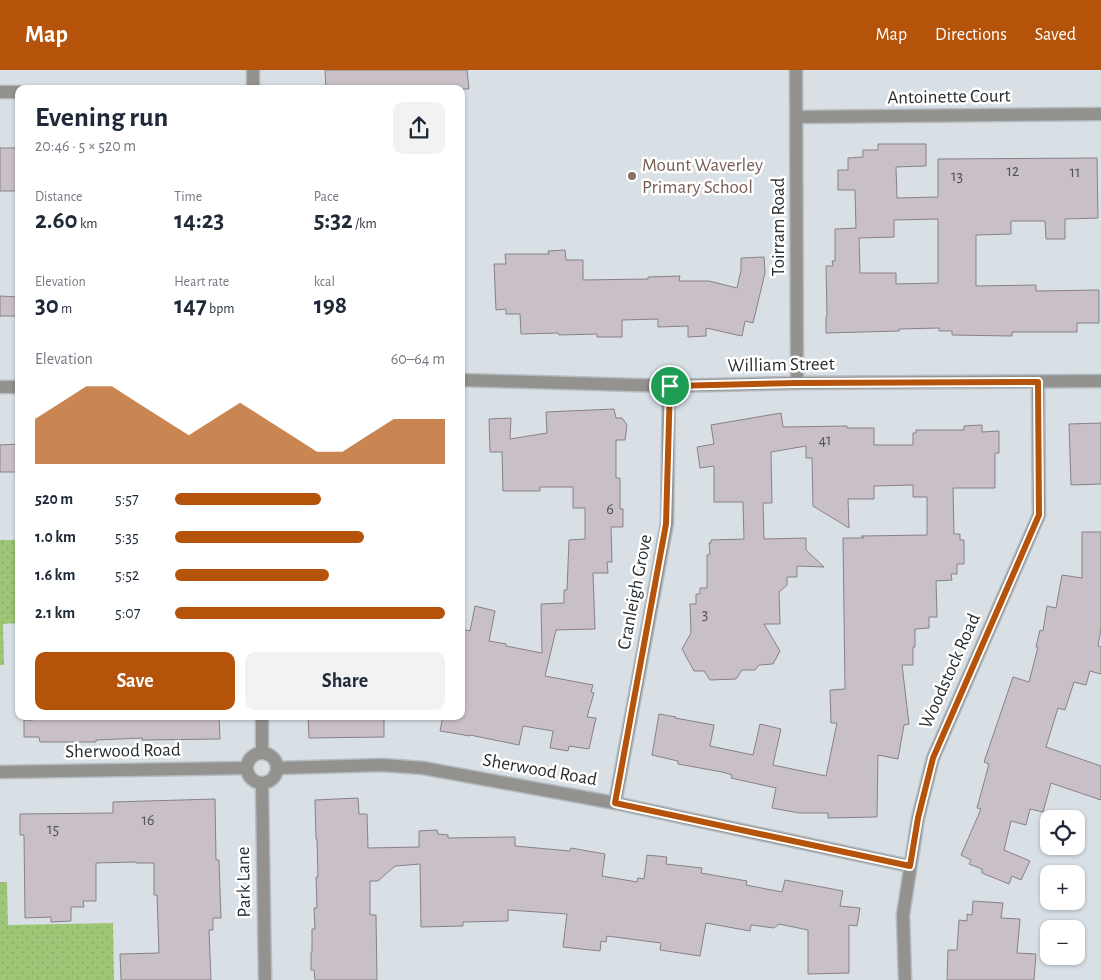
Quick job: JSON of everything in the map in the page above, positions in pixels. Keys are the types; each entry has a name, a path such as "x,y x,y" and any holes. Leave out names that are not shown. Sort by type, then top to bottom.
{"street":[{"path":"253,70 253,85"},
{"name":"Toirram Road","path":"796,70 797,383"},
{"path":"0,92 15,92"},
{"name":"Antoinette Court","path":"797,117 1101,114"},
{"name":"William Street","path":"465,380 670,386 797,383 1101,381"},
{"name":"Woodstock Road","path":"905,980 903,915 918,818 933,758 1039,515 1038,382"},
{"name":"Cranleigh Grove","path":"615,803 666,524 670,386"},
{"path":"0,387 15,387"},
{"path":"262,720 262,752"},
{"path":"262,752 273,757 277,768 273,779 262,784 250,779 246,768 250,757 262,752"},
{"name":"Sherwood Road","path":"277,768 382,765 423,768 615,803 910,866"},
{"name":"Sherwood Road","path":"0,772 246,768"},
{"name":"Park Lane","path":"262,784 265,980"}],"green space":[{"path":"0,540 15,540 15,623 3,624 4,665 0,665"},
{"path":"0,882 7,882 8,925 113,923 114,980 0,980"}],"building":[{"path":"325,70 467,70 469,89 465,89 465,85 326,85"},
{"path":"878,144 926,144 926,166 896,167 897,198 938,197 938,159 1097,158 1098,218 1065,219 1065,239 1046,239 1045,221 1011,221 1011,234 976,235 976,286 1036,285 1036,291 1099,290 1099,323 1077,323 1077,332 1012,332 1012,336 952,335 952,331 939,331 939,328 826,333 826,266 833,266 832,261 835,261 835,229 856,228 855,190 838,190 838,170 848,170 848,158 863,157 863,150 878,150","holes":["938,219 938,283 896,284 896,273 860,273 859,238 894,237 894,220"]},
{"path":"0,148 15,148 15,191 0,191"},
{"path":"565,250 566,260 583,260 583,280 648,279 648,277 680,276 679,281 709,281 737,288 741,270 741,258 764,257 765,273 753,323 745,321 742,336 706,328 706,336 688,337 688,326 658,327 658,319 622,320 622,337 597,337 597,334 521,334 520,314 506,314 506,309 496,310 494,264 506,264 505,254 549,254 548,251"},
{"path":"0,296 15,297 15,316 0,316"},
{"path":"614,409 616,418 622,418 627,425 625,440 616,440 616,478 620,478 620,509 623,509 623,527 611,527 612,562 607,562 608,573 593,573 595,629 556,630 545,676 593,685 591,692 594,693 587,717 596,718 589,749 569,746 568,751 550,748 553,731 523,726 519,745 440,731 442,720 465,720 465,630 470,631 475,606 495,611 489,641 542,653 541,604 564,603 564,590 567,590 569,540 585,539 585,508 573,508 573,487 540,487 540,491 503,491 502,452 490,452 489,419 511,418 510,439 547,433 546,412"},
{"path":"781,413 783,427 847,426 847,428 874,428 874,445 913,445 913,433 916,433 916,430 964,430 964,426 982,425 982,432 999,431 999,453 995,453 995,488 953,488 954,534 960,534 960,540 964,540 964,564 957,564 957,574 951,574 952,580 936,581 937,617 929,617 929,628 915,629 913,665 902,665 909,724 904,725 898,759 878,755 877,817 828,818 828,813 799,813 772,808 776,788 731,778 732,775 722,772 678,764 678,761 652,755 659,714 714,725 710,746 753,755 760,724 781,729 773,765 826,776 837,723 831,723 830,690 845,689 843,538 927,535 927,497 913,497 913,485 874,486 874,499 848,499 849,528 813,506 812,458 806,458 806,446 771,452 772,503 763,503 764,539 806,538 806,550 824,567 797,566 797,577 787,577 787,585 779,592 780,624 764,624 780,651 773,664 759,665 755,670 742,670 736,679 710,680 704,671 694,671 682,649 691,633 690,604 696,604 696,594 700,594 700,588 707,588 709,543 711,543 711,540 744,539 743,502 714,502 714,466 700,468 697,447 714,444 711,425"},
{"path":"1101,423 1101,484 1071,485 1069,424"},
{"path":"15,444 15,472 0,472 0,445"},
{"path":"1082,532 1101,532 1101,629 1098,646 1101,647 1101,674 1090,671 1086,685 1074,682 1065,710 1058,708 1046,747 1101,766 1101,800 1051,783 1044,810 1040,811 1030,809 1026,825 1011,821 1004,850 1030,861 1021,880 1012,876 1009,884 982,873 982,869 969,864 971,860 961,855 981,809 977,808 989,764 984,762 1013,677 1029,682 1038,647 1036,647 1040,630 1043,631 1047,606 1056,608 1062,575 1082,578"},
{"path":"24,720 219,720 220,739 142,740 142,738 96,740 96,742 40,742 39,737 24,737"},
{"path":"308,720 384,720 384,737 309,738"},
{"path":"358,798 359,814 367,814 368,848 419,847 419,831 437,830 438,834 448,835 448,838 515,837 515,846 570,851 571,848 605,854 602,876 637,882 638,878 644,879 647,855 667,857 666,864 702,868 701,873 747,881 746,885 782,892 785,880 843,891 840,906 860,908 857,926 849,925 849,973 808,974 808,930 779,924 774,928 751,925 750,931 706,923 700,956 660,950 661,943 607,936 606,942 601,941 600,951 563,947 567,914 508,910 508,921 463,922 463,926 421,927 420,864 395,866 378,881 370,881 370,915 376,915 377,980 315,980 314,970 311,970 311,952 312,929 315,929 314,908 317,908 316,877 318,877 315,800"},
{"path":"215,799 216,860 219,860 221,918 213,918 213,930 209,930 211,980 121,980 120,954 159,953 157,895 154,895 154,863 96,863 96,901 83,901 84,907 71,907 71,921 51,922 51,917 25,918 24,835 20,835 20,814 113,813 113,802"},
{"path":"973,901 1003,903 1001,918 1020,919 1017,953 1036,954 1034,980 947,980 948,950 957,950 959,920 967,921 967,914 972,915"}],"place":[{"name":"Mount Waverley Primary School","path":"632,176"}],"route":[{"path":"1038,382 1039,515 933,758 918,818 910,866 615,803 666,524 670,386 797,383 1038,382"}]}
